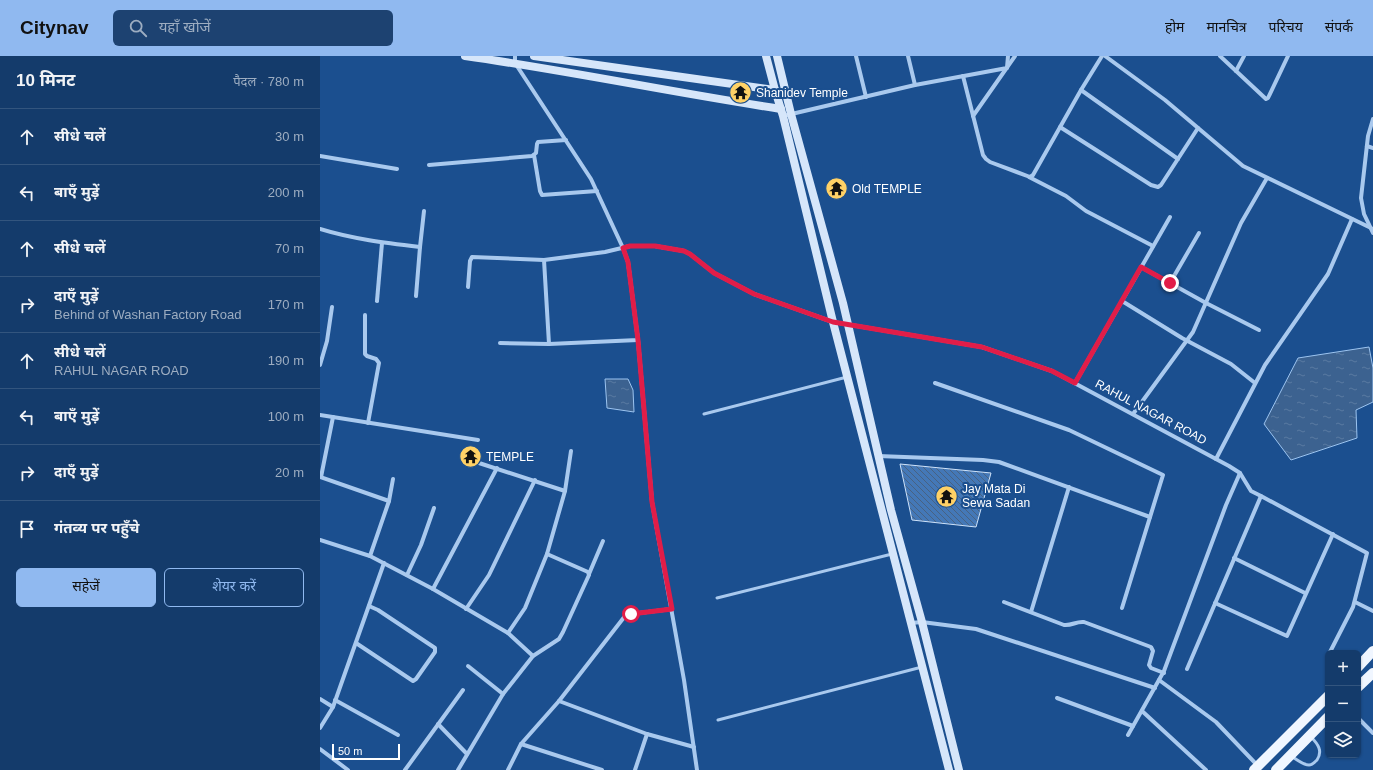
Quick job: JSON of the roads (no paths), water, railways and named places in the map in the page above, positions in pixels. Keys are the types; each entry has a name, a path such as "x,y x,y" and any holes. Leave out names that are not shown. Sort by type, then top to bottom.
{"main road":[{"path":"465,56 515,60 785,113"},
{"path":"534,56 775,90"},
{"path":"766,56 775,90 785,113 840,296 891,510 922,622 959,770"},
{"path":"777,56 785,113 833,322 949,770"},
{"path":"1361,663 1373,651"},
{"path":"1359,686 1373,673"},
{"path":"1256,768 1325,699"},
{"path":"1276,770 1325,720"},
{"path":"1290,734 1301,745"}],"street":[{"path":"856,56 866,97"},
{"path":"908,56 915,85"},
{"path":"1007,68 1008,56"},
{"path":"973,116 1015,56"},
{"path":"1028,176 1033,175 1081,90 1104,56 1166,100 1243,166 1352,219 1372,231"},
{"path":"1220,56 1263,98 1267,99 1288,56"},
{"path":"1236,71 1244,56"},
{"path":"515,60 597,191 628,262 638,340 652,502 684,680 697,770"},
{"path":"785,113 866,97 915,85 1007,68"},
{"path":"963,76 986,159 990,162 1028,176 1066,196 1086,212 1153,246"},
{"path":"1081,90 1178,159"},
{"path":"1372,231 1364,214 1361,198 1368,136 1373,119"},
{"path":"1060,127 1154,187 1160,187 1162,185 1198,128"},
{"path":"566,140 538,142 537,144 536,153 534,155 542,195 597,191"},
{"path":"1367,146 1373,148"},
{"path":"429,165 534,155"},
{"path":"320,156 397,169"},
{"path":"1134,414 1187,341 1198,323 1241,223 1267,178"},
{"path":"416,296 424,211"},
{"path":"1075,383 1170,217"},
{"path":"1216,459 1265,364 1328,274 1352,219"},
{"path":"320,229 382,243 420,247"},
{"path":"1170,283 1199,233"},
{"path":"377,301 382,243"},
{"name":"RAHUL NAGAR ROAD","path":"468,287 470,261 472,257 544,260 604,252 630,246 655,246 684,251 714,273 754,294 833,322 982,347 1052,371 1229,466 1240,473 1251,492 1367,553 1355,602"},
{"path":"544,260 549,344"},
{"path":"1141,267 1259,330"},
{"path":"1122,301 1187,341 1231,364 1256,384"},
{"path":"320,365 327,341 332,307"},
{"path":"364,315 365,354 376,358 379,363 368,423"},
{"path":"500,343 549,344 638,340"},
{"path":"935,383 1069,430 1163,475 1122,608"},
{"path":"320,415 478,440"},
{"path":"333,417 321,477 389,500"},
{"path":"508,633 523,612 547,554 565,490 571,451"},
{"path":"878,456 999,462 1150,516"},
{"path":"479,463 565,490"},
{"path":"433,589 497,468"},
{"path":"1128,735 1164,673 1226,505 1240,473"},
{"path":"370,556 389,500 393,479"},
{"path":"466,609 489,575 535,480"},
{"path":"1031,612 1069,487"},
{"path":"1187,669 1261,496"},
{"path":"407,575 421,545 434,508"},
{"path":"1215,603 1287,636 1333,534"},
{"path":"320,540 370,556 433,589 508,633 533,656"},
{"path":"458,770 503,694 533,656 558,639 563,632 603,542"},
{"path":"547,554 588,572 589,574"},
{"path":"1234,558 1305,594"},
{"path":"320,728 333,707 384,563"},
{"path":"1004,602 1067,625 1078,621 1084,622 1151,647 1152,651 1149,665 1151,668 1164,673"},
{"path":"1331,650 1355,602 1373,611"},
{"path":"356,643 413,681 435,652 435,648 378,610 369,606"},
{"path":"508,770 521,744 559,701 625,616 672,609"},
{"path":"910,623 922,622 976,629 1154,688"},
{"path":"468,666 503,694"},
{"path":"1160,680 1216,722 1256,768"},
{"path":"404,770 464,690"},
{"path":"1057,698 1133,726"},
{"path":"320,699 333,707"},
{"path":"335,700 398,735"},
{"path":"559,701 647,734 694,747"},
{"path":"1142,711 1206,770"},
{"path":"1361,721 1373,733"},
{"path":"438,724 467,754"},
{"path":"635,770 647,734"},
{"path":"521,744 602,770"},
{"path":"320,749 348,770"}],"lane":[{"path":"704,414 847,377"},
{"path":"717,598 892,554"},
{"path":"718,720 922,667"},
{"path":"1290,755 1309,765 1313,764 1319,756 1320,751 1316,742 1310,735"}],"water":[{"path":"1369,347 1373,368 1373,402 1356,410 1357,438 1291,460 1264,424 1298,358"},
{"path":"605,379 628,379 633,390 634,412 607,408"}],"place":[{"name":"Shanidev Temple","path":"740,93"},
{"name":"Old TEMPLE","path":"836,189"},
{"name":"TEMPLE","path":"471,457"},
{"name":"Jay Mata Di Sewa Sadan","path":"946,496"}]}
